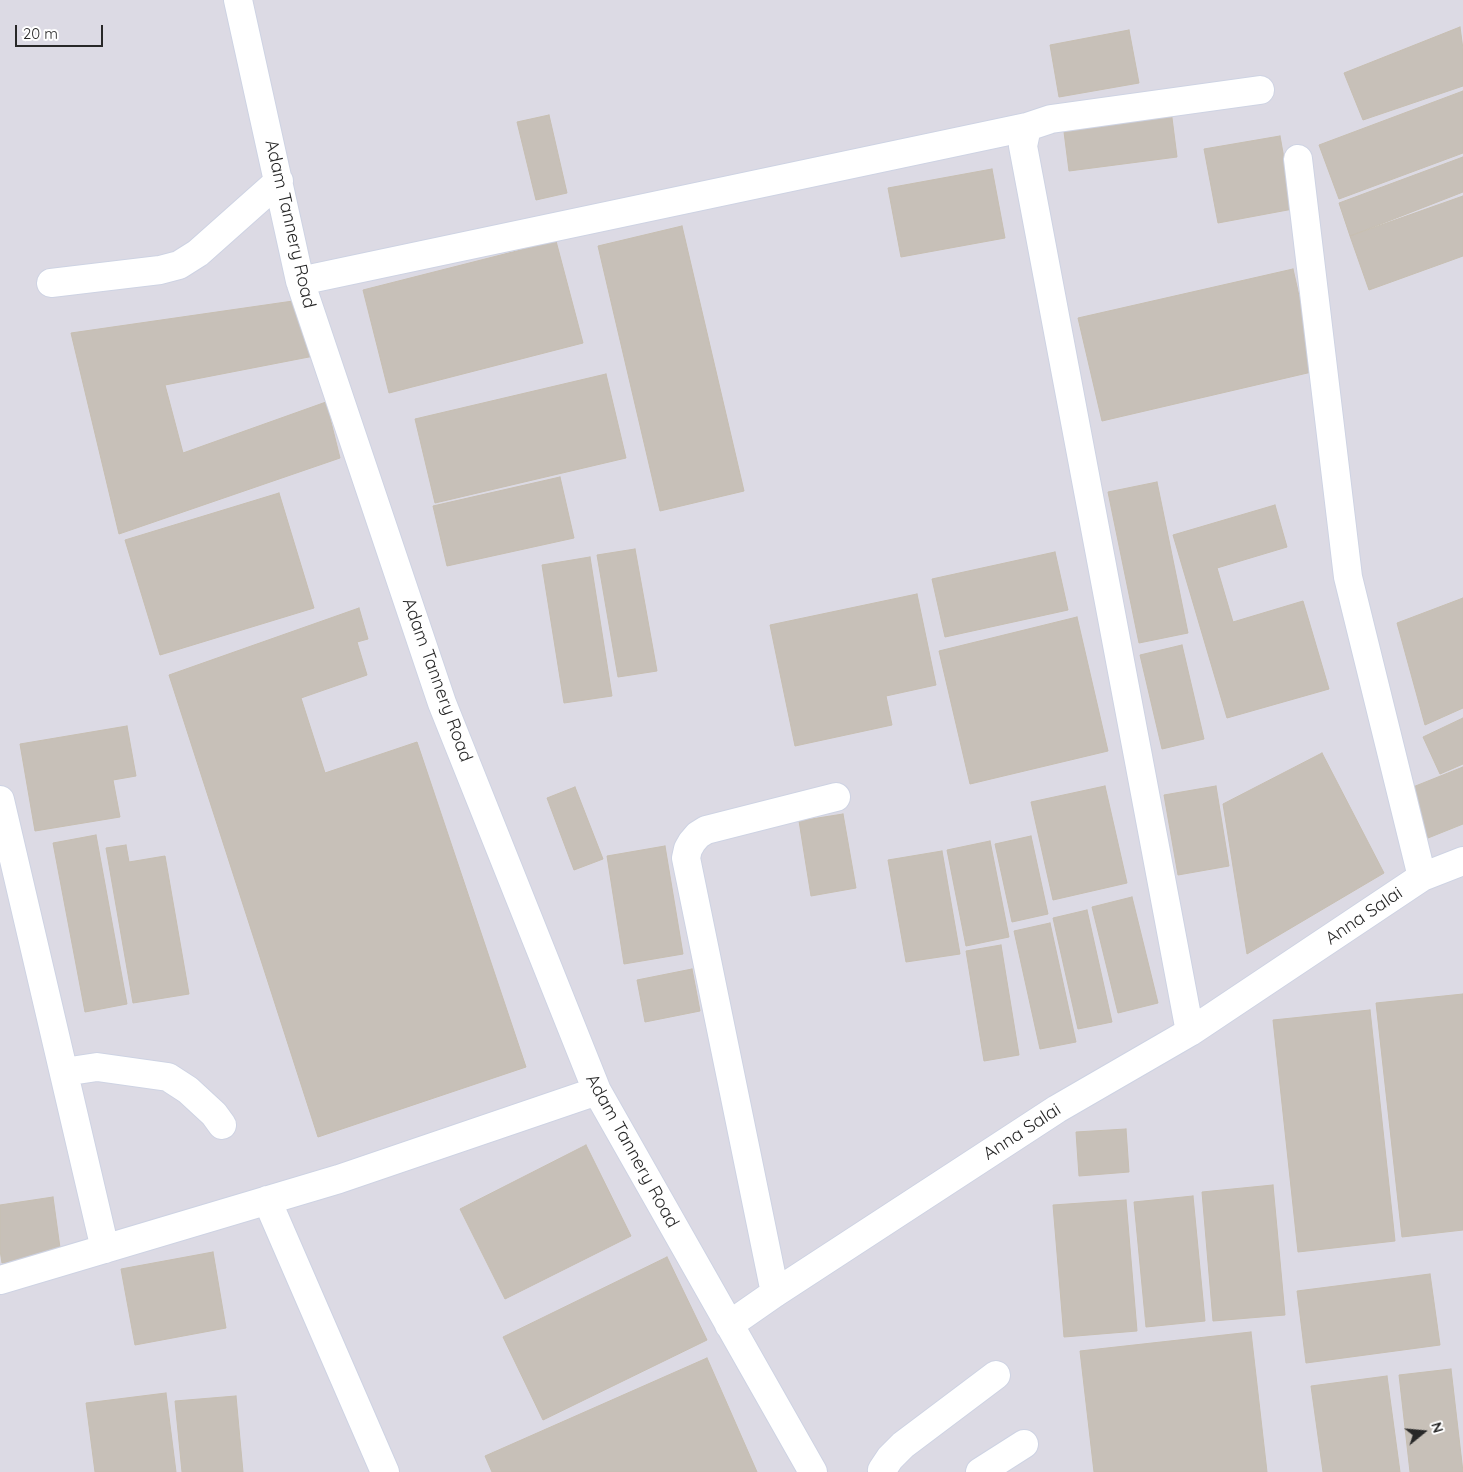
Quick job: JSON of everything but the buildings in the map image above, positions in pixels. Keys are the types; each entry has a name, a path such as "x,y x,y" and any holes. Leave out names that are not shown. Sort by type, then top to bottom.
{"street":[{"name":"Adam Tannery Road","path":"238,0 300,281 442,703 597,1091 729,1325"},
{"path":"300,281 1027,127 1051,119 1260,90"},
{"path":"1027,127 1023,146 1024,156 1190,1032"},
{"path":"1298,159 1348,578 1422,877"},
{"path":"51,283 160,270 179,265 198,253 279,181"},
{"path":"776,1293 686,858 692,842 706,830 836,797"},
{"path":"0,800 105,1249"},
{"name":"Anna Salai","path":"729,1325 1057,1109 1190,1032 1422,877 1463,861"},
{"path":"64,1072 97,1067 168,1077 195,1096 214,1114 222,1125"},
{"path":"0,1280 339,1179 597,1091"},
{"path":"267,1200 385,1472"},
{"path":"729,1325 812,1472"},
{"path":"883,1472 882,1470 890,1458 903,1445 996,1375"},
{"path":"980,1472 1024,1444"}],"shaded area":[{"path":"0,0 1463,0 1463,1472 0,1472"}]}
